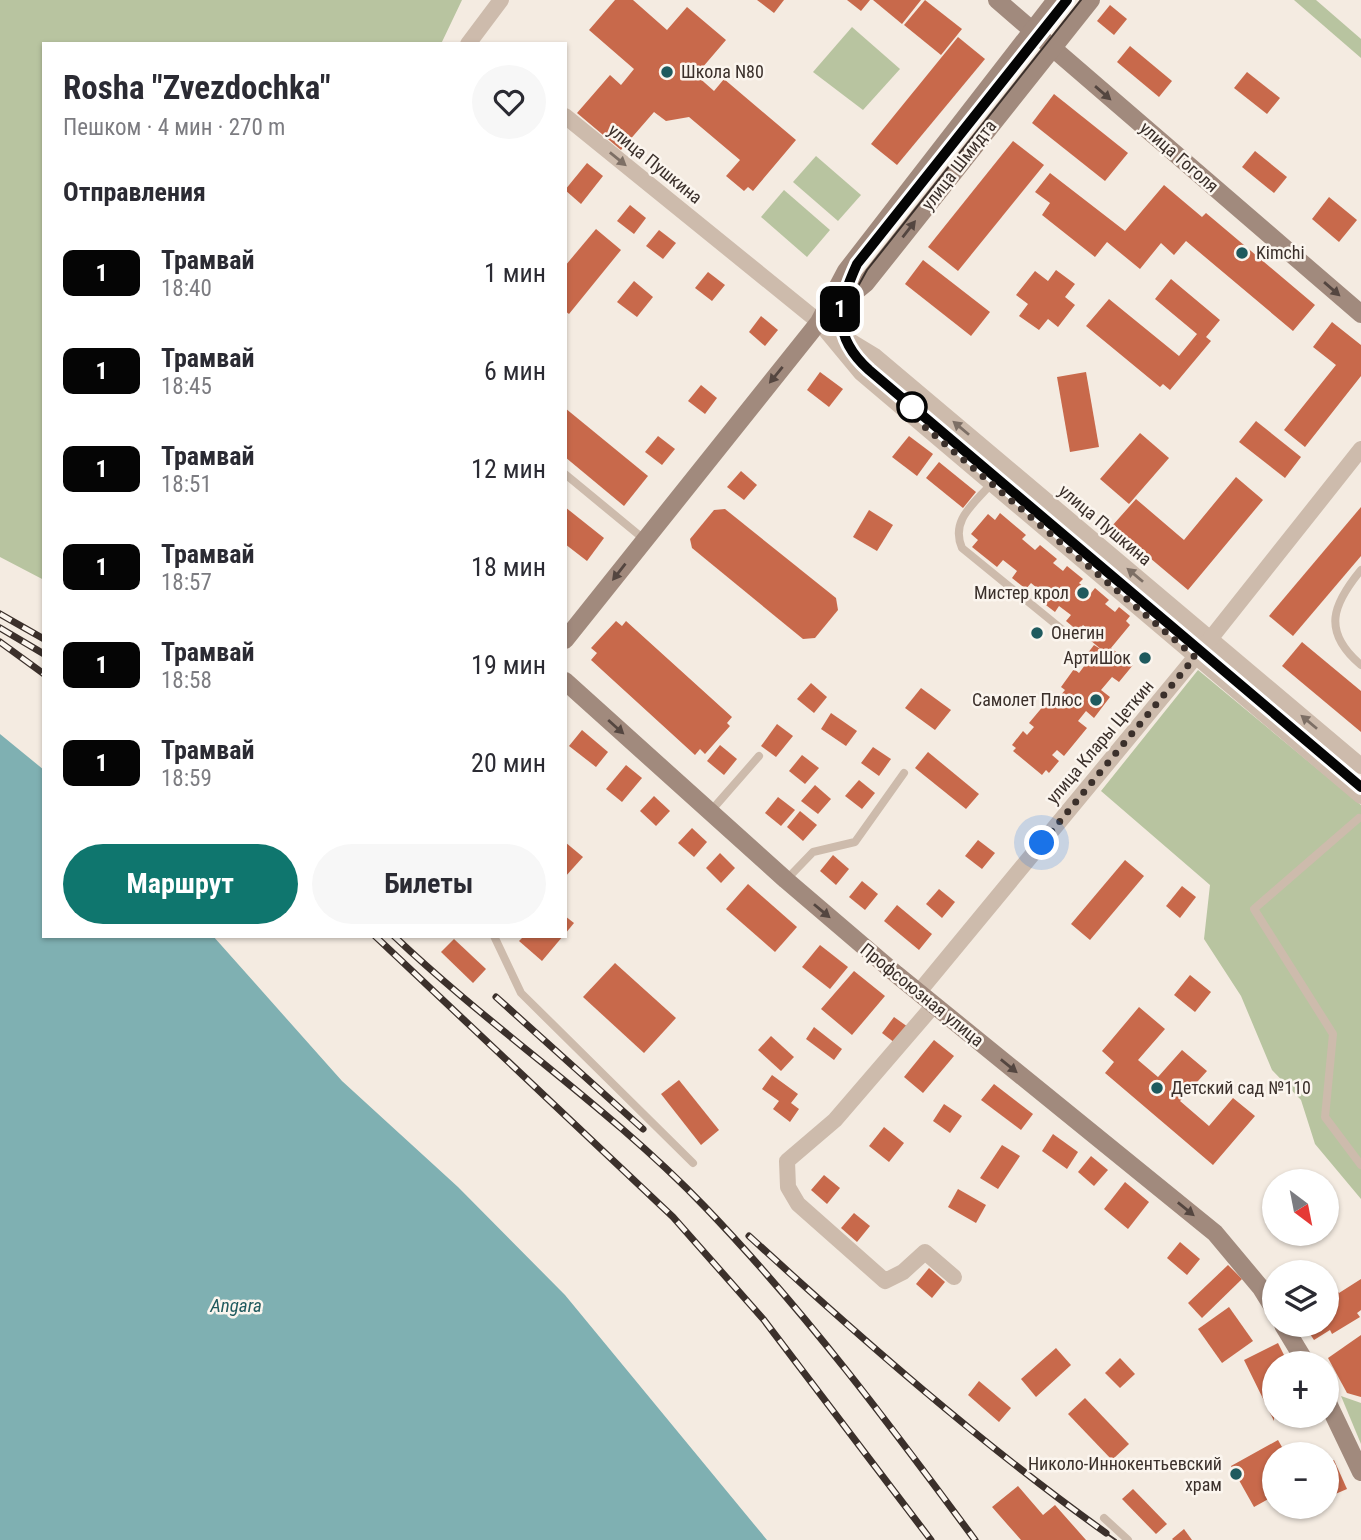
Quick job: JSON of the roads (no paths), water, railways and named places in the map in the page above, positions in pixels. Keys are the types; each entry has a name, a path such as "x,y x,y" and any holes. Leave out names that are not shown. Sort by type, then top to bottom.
{"street":[{"path":"472,42 501,0"},
{"name":"улица Гоголя","path":"997,0 1361,314"},
{"name":"улица Шмидта","path":"567,638 819,322 846,271 1056,0"},
{"name":"улица Шмидта","path":"819,322 866,283 1091,0"},
{"name":"улица Пушкина","path":"567,118 819,322 875,356 1361,766"},
{"name":"улица Пушкина","path":"819,322 861,373 1361,796"},
{"name":"улица Клары Цеткин","path":"918,993 1211,638 1361,449"},
{"name":"Профсоюзная улица","path":"567,683 710,813 918,993 1215,1233 1262,1290"},
{"path":"934,1005 835,1120 787,1161 788,1187 798,1204 885,1281 903,1272 925,1252 954,1277"},
{"path":"1339,1426 1361,1472"}],"lane":[{"path":"567,476 645,540"},
{"path":"991,484 958,523 957,538 962,548 1063,631"},
{"path":"1361,570 1341,595 1334,611 1340,637 1361,665"},
{"path":"710,813 759,756"},
{"path":"786,880 813,852 855,842 904,773"},
{"path":"1359,818 1254,909 1333,1034 1325,1118 1361,1165"},
{"path":"495,938 521,993 693,1163"},
{"path":"1104,1518 1129,1540"}],"water":[{"name":"Angara","path":"0,734 42,768 42,938 215,938 342,1081 458,1187 565,1295 767,1540 0,1540"}],"tram line":[{"path":"1067,0 857,264 842,307 843,332 848,345 869,370 1361,787"},
{"name":"1","path":"1067,0 857,264 840,307 840,322 845,340 869,370 1361,787"},
{"path":"851,299 867,270 1081,0"},
{"path":"1106,1533 1116,1540"}],"railway":[{"path":"0,614 42,638"},
{"path":"0,628 42,653"},
{"path":"0,642 42,673"},
{"path":"377,938 673,1217 764,1320 931,1540"},
{"path":"396,938 630,1136 705,1207 812,1328 975,1540"},
{"path":"496,997 643,1129"},
{"path":"749,1236 923,1390 1059,1499 1106,1533"}],"place":[{"name":"Школа N80","path":"667,72"},
{"name":"Kimchi","path":"1242,253"},
{"name":"Мистер крол","path":"1083,593"},
{"name":"Онегин","path":"1037,633"},
{"name":"АртиШок","path":"1145,658"},
{"name":"Самолет Плюс","path":"1096,700"},
{"name":"Детский сад №110","path":"1157,1088"},
{"name":"Николо-Иннокентьевский храм","path":"1236,1474"}]}
